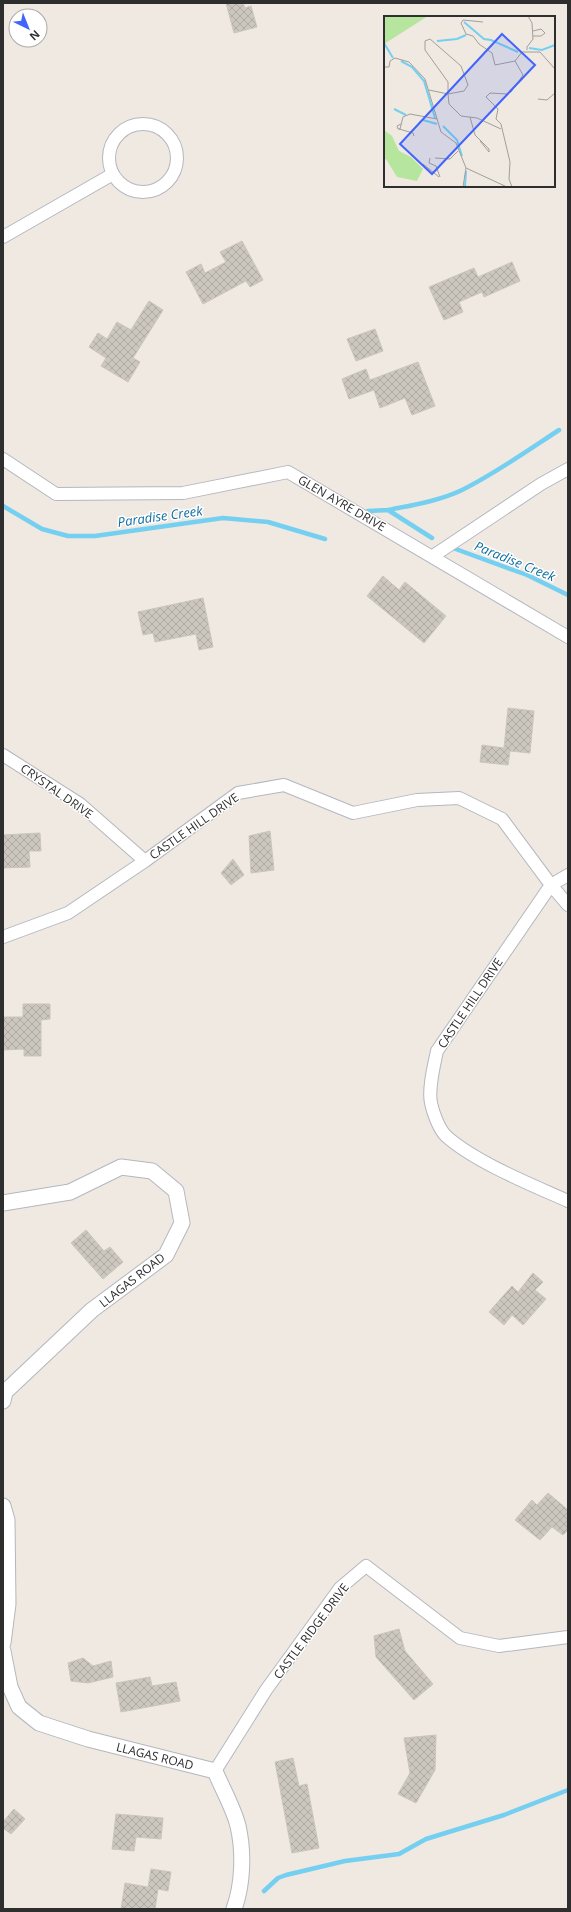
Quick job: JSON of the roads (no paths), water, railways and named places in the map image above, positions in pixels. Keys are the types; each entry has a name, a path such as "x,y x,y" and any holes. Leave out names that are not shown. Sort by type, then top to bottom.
{"street":[{"path":"141,124 154,126 166,133 174,143 178,156 176,169 169,181 159,189 146,193 132,191 121,184 113,174 109,161 111,148 118,136 128,128 141,124"},
{"path":"3,237 113,174"},
{"name":"GLEN AYRE DRIVE","path":"3,459 56,494 184,493 288,472 433,556 568,637"},
{"path":"433,556 541,484 568,469"},
{"name":"CRYSTAL DRIVE","path":"3,755 80,804 145,861"},
{"name":"CASTLE HILL DRIVE","path":"3,937 68,913 145,861 238,793 284,785 353,813 417,800 459,798 502,819 551,885 568,905"},
{"path":"551,885 568,874"},
{"name":"CASTLE HILL DRIVE","path":"551,885 437,1051 432,1075 430,1102 436,1119 445,1135 456,1143 528,1184 568,1201"},
{"name":"LLAGAS ROAD","path":"3,1203 70,1192 122,1167 152,1171 176,1191 182,1223 166,1255 92,1310 5,1392 3,1401"},
{"path":"3,1506 7,1520 8,1604 3,1643"},
{"name":"CASTLE RIDGE DRIVE","path":"215,1771 266,1690 340,1588 366,1566 460,1638 499,1646 568,1637"},
{"name":"LLAGAS ROAD","path":"3,1651 10,1687 19,1707 39,1723 88,1739 215,1771"},
{"path":"215,1771 238,1825 242,1862 239,1897 234,1909"}],"waterway":[{"path":"388,510 435,500 462,490 499,469 559,430"},
{"name":"Paradise Creek","path":"3,506 42,529 68,536 95,536 223,518 268,522 325,539"},
{"name":"Paradise Creek","path":"368,511 388,510 432,538"},
{"name":"Paradise Creek","path":"453,548 527,575 568,595"},
{"path":"264,1891 278,1878 286,1875 345,1861 399,1854 426,1839 504,1815 568,1790"}]}
